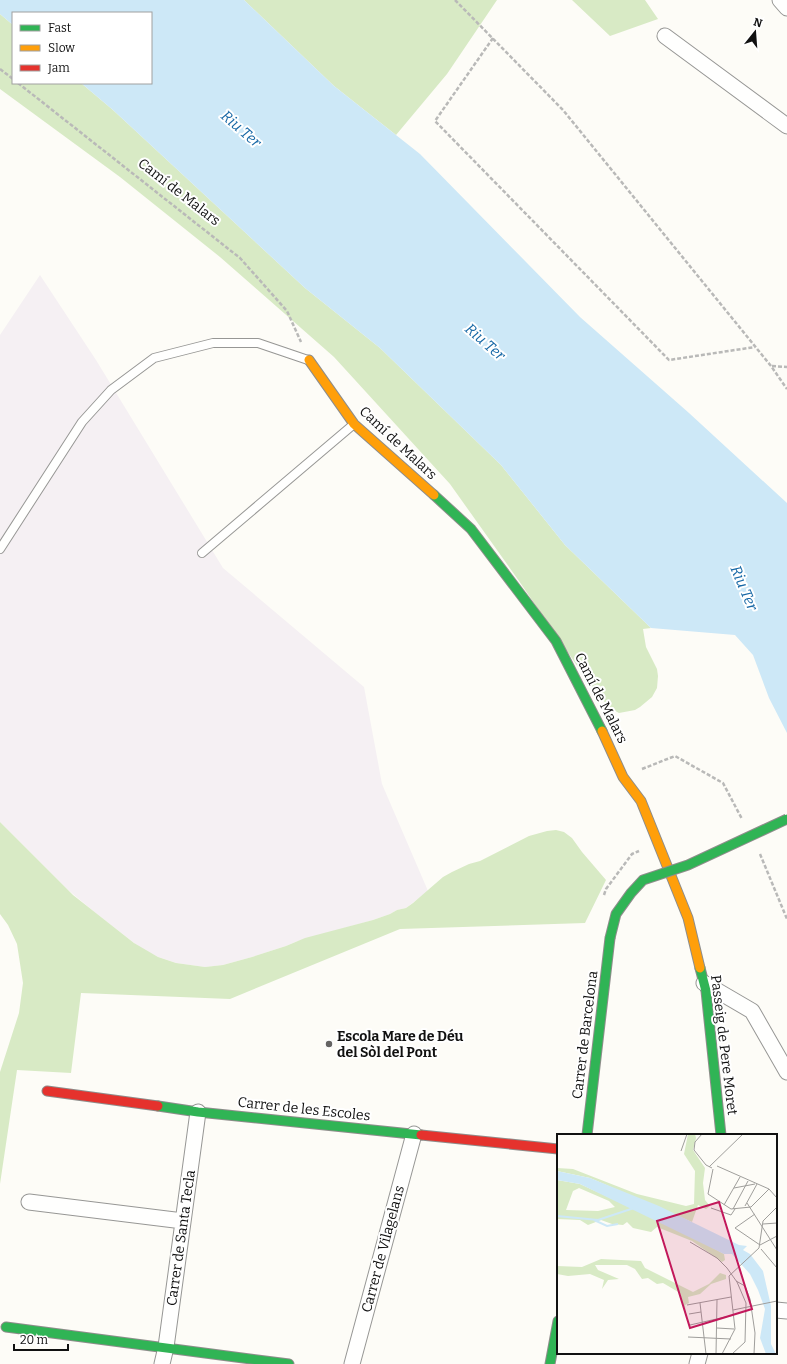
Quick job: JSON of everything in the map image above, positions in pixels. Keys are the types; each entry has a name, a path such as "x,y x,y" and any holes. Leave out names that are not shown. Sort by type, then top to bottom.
{"street":[{"path":"780,0 787,8"},
{"path":"666,36 787,126"},
{"name":"Camí de Malars","path":"309,360 354,424 471,529 556,641 611,749 623,777 641,801"},
{"name":"Passeig de Pere Moret","path":"641,801 688,918 706,991 721,1134"},
{"name":"Carrer de Barcelona","path":"587,1134 610,938 616,914 631,893 643,880 688,865 787,819"},
{"path":"704,983 752,1011 787,1072"},
{"name":"Carrer de les Escoles","path":"47,1091 198,1112 557,1149"},
{"name":"Carrer de Santa Tecla","path":"162,1364 166,1347 198,1112"},
{"name":"Carrer de Vilagelans","path":"352,1364 414,1134"},
{"path":"29,1202 183,1221"},
{"path":"777,1310 787,1311"},
{"path":"550,1364 557,1326"},
{"path":"6,1328 166,1347 289,1364"},
{"path":"697,1364 700,1354"}],"lane":[{"path":"0,549 82,422 111,390 154,358 214,343 258,343 309,360"},
{"path":"202,553 354,424"}],"path":[{"path":"455,0 563,110 771,366 787,389"},
{"path":"493,38 435,121 669,360 755,347"},
{"path":"0,69 12,78"},
{"name":"Camí de Malars","path":"19,84 240,258 287,311 309,360"},
{"path":"771,366 787,366"},
{"path":"623,777 675,756 723,783 744,824"},
{"path":"758,851 766,865 787,919"},
{"path":"606,889 632,854"}],"shaded area":[{"path":"40,275 96,360 223,568 364,687 382,784 428,891 406,908 373,920 295,942 252,957 223,965 205,967 176,963 158,957 142,949 97,914 67,889 0,822 0,335"}],"green space":[{"path":"244,0 497,0 447,74 396,135 334,86"},
{"path":"572,0 645,0 658,19 610,36"},
{"path":"0,14 12,24 12,84 82,84 113,110 305,288 380,348 501,465 565,545 651,628 643,629 646,647 657,669 658,676 657,688 652,697 635,710 619,713 610,708 593,689 450,484 334,357 220,257 120,177 0,89"},
{"path":"0,822 73,895 134,943 158,957 176,963 205,967 223,965 252,957 305,938 373,920 406,908 443,877 452,872 469,864 480,861 529,836 547,831 556,830 564,832 572,838 606,880 585,923 400,929 230,999 81,993 71,1073 17,1070 0,1184 0,1072 19,1013 23,983 17,944 8,925 0,914"}],"water":[{"name":"Riu Ter","path":"0,0 244,0 334,86 420,154 580,317 689,413 787,503 787,733 769,698 753,655 735,635 651,628 565,545 501,465 380,348 305,288 113,110 82,84 152,84 152,12 12,12 12,24 0,14"}],"traffic: fast":[{"path":"434,495 471,529 556,641 602,731"},
{"path":"610,938 616,914 631,893 643,880 688,865 787,819"},
{"path":"587,1134 610,938"},
{"path":"700,968 706,991 721,1134"},
{"path":"158,1106 198,1112 421,1135"},
{"path":"550,1364 557,1326"},
{"path":"6,1327 289,1364"}],"traffic: slow":[{"path":"309,360 354,424 434,495"},
{"path":"602,731 623,777 641,801 688,918 700,968"}],"traffic: jam":[{"path":"47,1091 158,1106"},
{"path":"421,1135 557,1149"}],"place":[{"name":"Escola Mare de Déu del Sòl del Pont","path":"329,1044"}]}
